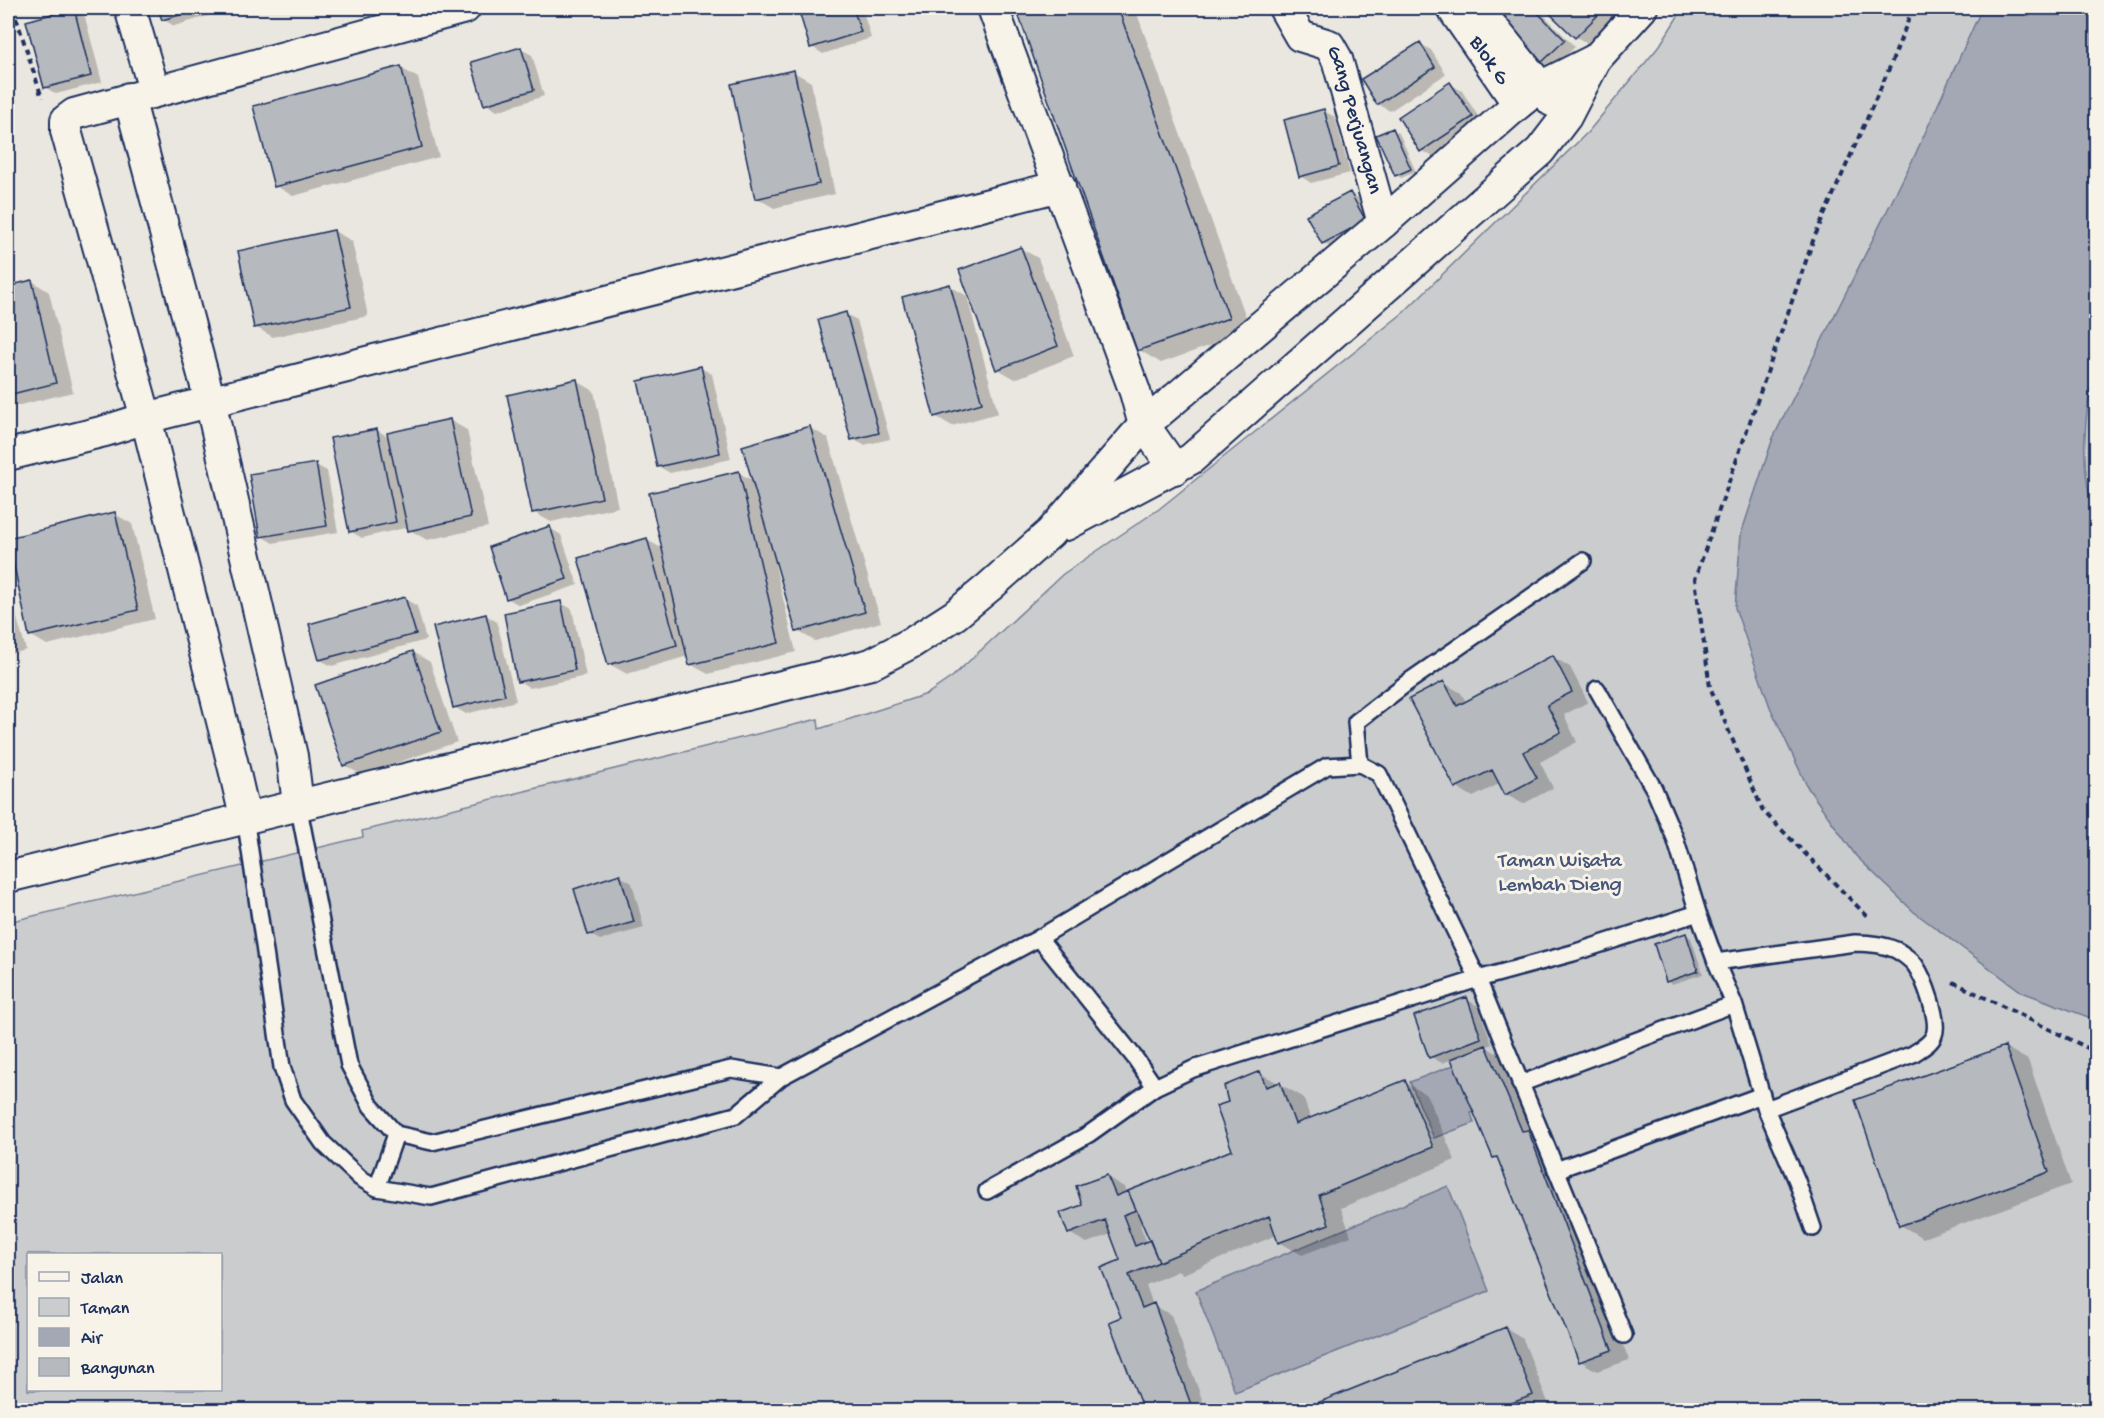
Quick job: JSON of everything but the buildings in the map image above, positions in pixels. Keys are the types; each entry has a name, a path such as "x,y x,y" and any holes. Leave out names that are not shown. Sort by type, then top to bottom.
{"street":[{"path":"130,8 141,94 292,756 298,804"},
{"path":"245,818 146,418 66,131 66,120 74,114 141,94 465,8"},
{"path":"993,8 1135,392 1144,425 1174,469"},
{"name":"Gang Perjuangan","path":"1284,8 1300,36 1329,45 1337,59 1383,223"},
{"path":"1050,533 1191,459 1531,159 1566,117 1596,59 1642,8"},
{"name":"Blok G","path":"1465,10 1529,96 1566,117"},
{"path":"8,877 871,664 913,642 955,615 1050,533 1144,425 1529,96 1596,59"},
{"path":"8,455 105,431 210,401 1060,186"}],"lane":[{"path":"1360,765 1356,722 1408,682 1583,561"},
{"path":"1597,689 1654,789 1675,838 1698,913 1734,1004 1764,1102 1797,1180 1813,1228"},
{"path":"245,818 282,1067 293,1100 323,1143 360,1178 377,1188 431,1197 736,1115 781,1077 1039,938 1327,766 1360,765 1379,774 1478,979 1624,1335"},
{"path":"298,804 349,1065 371,1106 396,1134 432,1142 731,1069 781,1077"},
{"path":"987,1191 1089,1134 1155,1087 1193,1069 1478,979 1573,953 1698,913"},
{"path":"1039,938 1135,1058 1155,1087"},
{"path":"1556,1170 1913,1054 1926,1046 1935,1035 1935,1021 1924,983 1914,963 1897,951 1877,944 1855,943 1716,962"},
{"path":"1520,1084 1734,1004"},
{"path":"377,1188 396,1134"}],"path":[{"path":"14,8 47,114 69,118"},
{"path":"1872,921 1762,811 1710,687 1695,579 1814,238 1889,69 1913,8"},
{"path":"1914,963 2097,1052"}],"green space":[{"name":"Taman Wisata Lembah Dieng","path":"1683,8 2096,8 2096,1410 8,1410 8,922 363,837 362,831 818,719 819,729 927,694 952,677 1063,574 1159,509 1403,313 1588,132 1660,45"}],"water":[{"path":"1982,8 2096,8 2096,366 2088,403 2085,462 2096,518 2096,1020 2022,992 1914,912 1856,856 1808,788 1770,707 1735,608 1741,534 1773,438 1915,155"},
{"path":"1459,1063 1478,1110 1471,1113 1474,1123 1434,1138 1410,1082"},
{"path":"1448,1186 1489,1291 1235,1392 1196,1291"}]}
